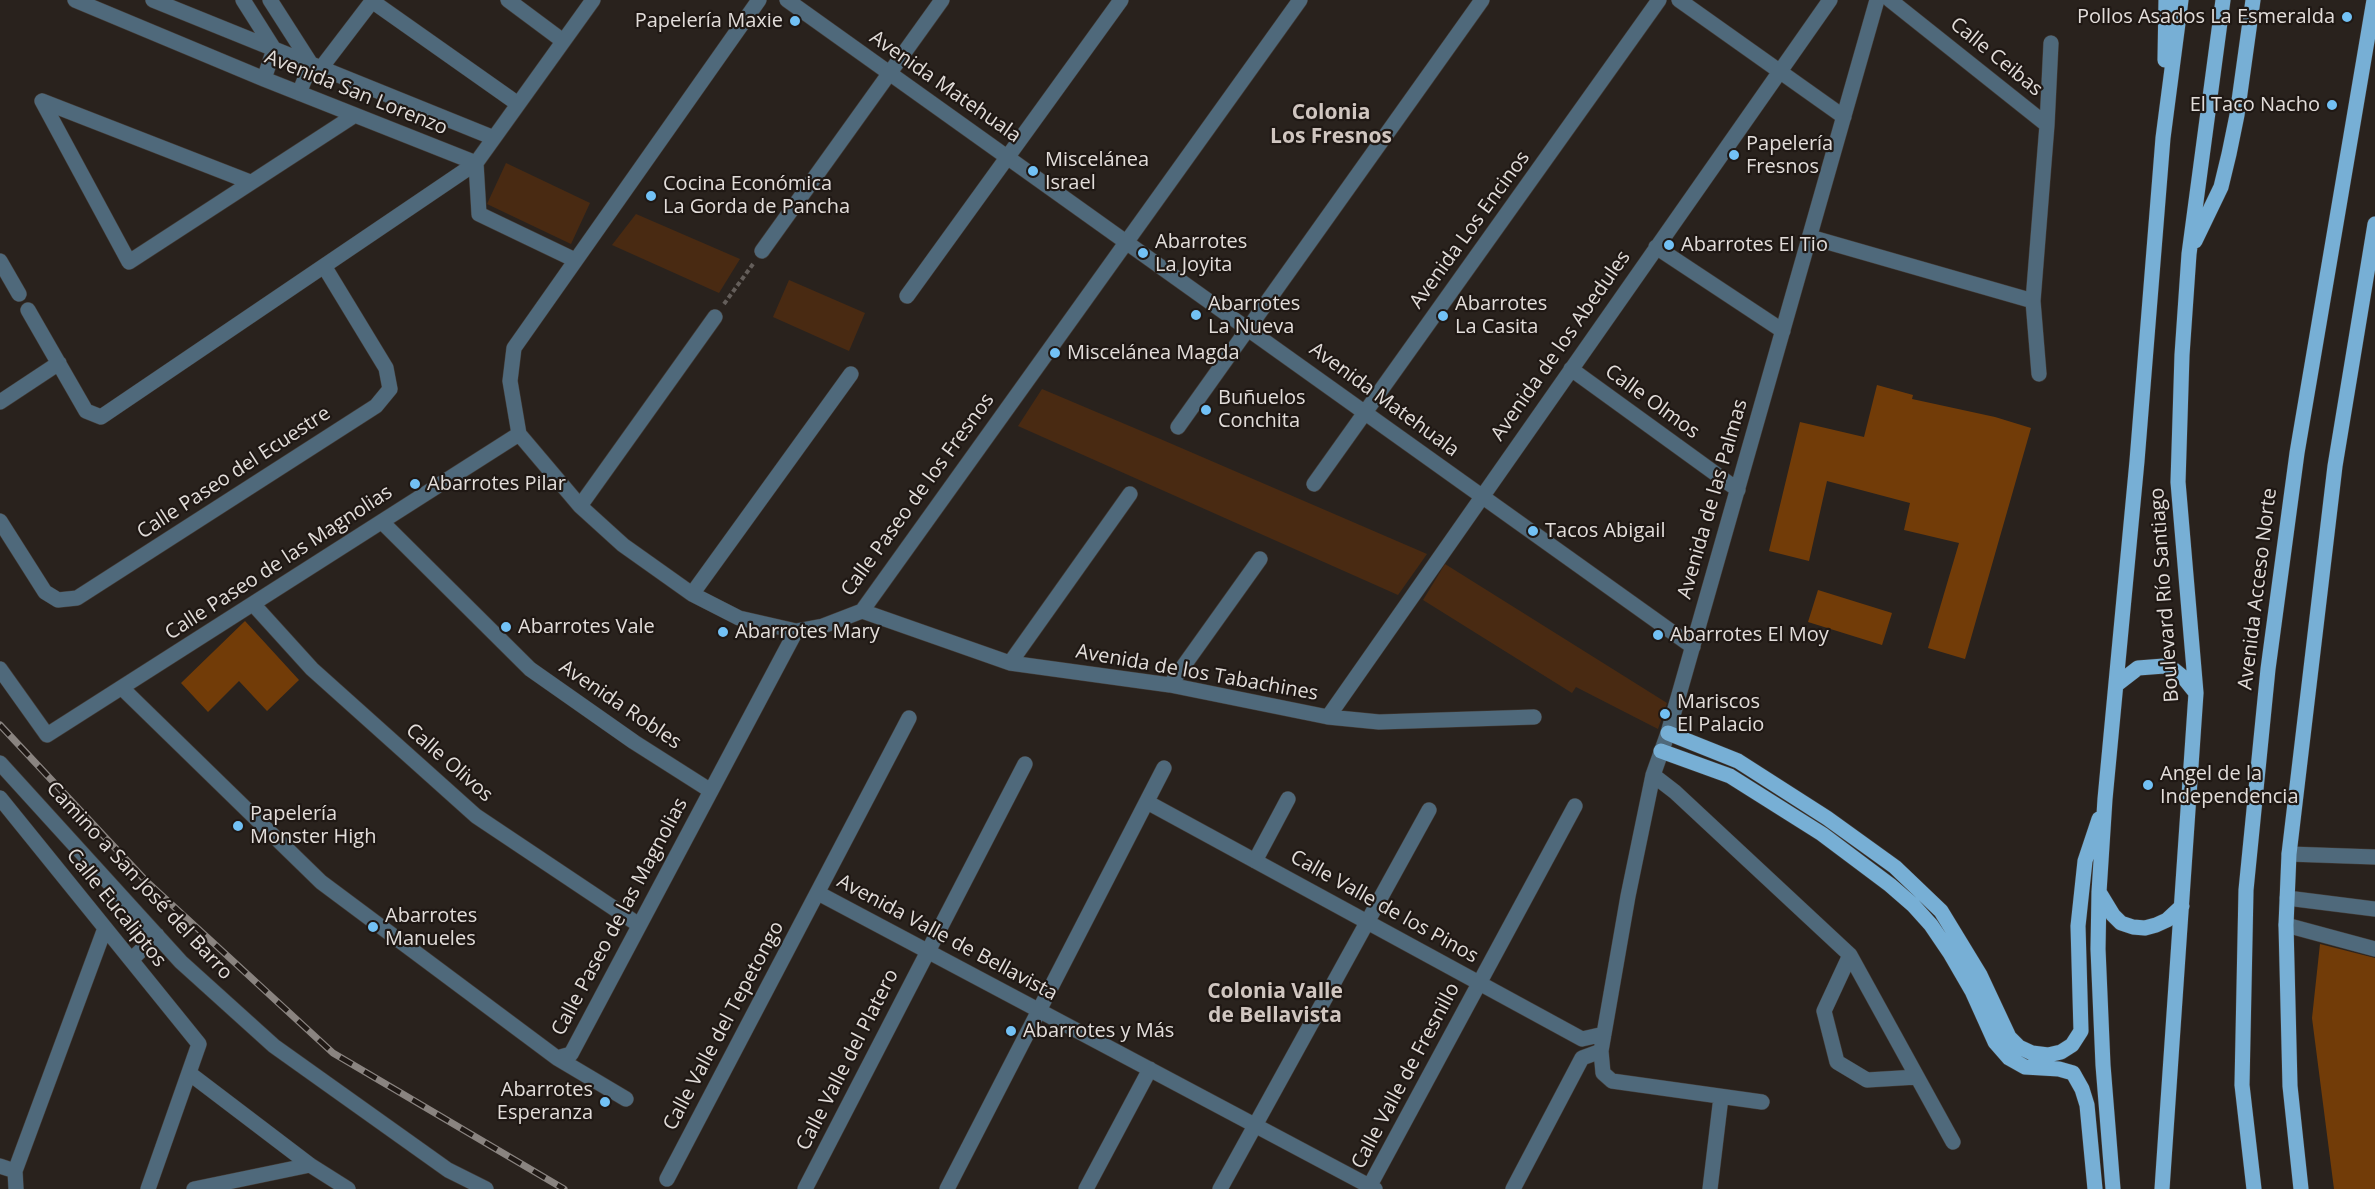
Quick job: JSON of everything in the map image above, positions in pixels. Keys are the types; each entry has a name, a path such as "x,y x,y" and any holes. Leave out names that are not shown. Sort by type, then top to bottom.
{"main road":[{"path":"2163,138 2166,0"},
{"name":"Boulevard Río Santiago","path":"2113,1189 2098,949 2105,799 2138,461 2163,138 2181,0"},
{"name":"Boulevard Río Santiago","path":"2162,1189 2196,693 2178,482 2182,355 2189,254 2223,0"},
{"path":"2189,254 2221,187 2237,115 2253,0"},
{"name":"Avenida Acceso Norte","path":"2254,1189 2242,1085 2246,890 2268,669 2297,453 2374,0"},
{"path":"2301,1189 2289,1086 2286,925 2289,854 2335,466 2375,225"},
{"path":"2116,685 2138,668 2164,666 2173,669 2184,678 2196,693"},
{"path":"1668,733 1738,761 1827,818 1895,867 1941,911 1980,975 2009,1037 2019,1047 2032,1053 2048,1055 2061,1052 2072,1045 2081,1031 2078,926 2085,861 2105,799"},
{"path":"1661,751 1730,776 1822,834 1913,904 1950,953 1972,991 1995,1042 2009,1058 2025,1067 2059,1069 2073,1074 2082,1089 2087,1105 2095,1189"},
{"path":"2100,892 2113,915 2121,923 2133,927 2145,928 2156,925 2167,920 2182,906"}],"street":[{"name":"Avenida San Lorenzo","path":"75,0 264,79 476,163"},
{"name":"Avenida San Lorenzo","path":"153,0 494,138"},
{"path":"243,0 274,49 264,79"},
{"path":"270,0 316,66"},
{"path":"508,0 563,41"},
{"path":"28,310 86,411 101,417 476,163 593,0"},
{"path":"519,434 510,381 514,348 759,0"},
{"name":"Avenida Matehuala","path":"787,0 1693,647"},
{"path":"762,251 942,0"},
{"path":"907,296 1121,0"},
{"name":"Calle Paseo de los Fresnos","path":"519,434 580,506 623,545 692,594 739,618 796,631 823,626 862,611 1300,0"},
{"path":"1179,427 1482,0"},
{"name":"Avenida Los Encinos","path":"1314,484 1659,0"},
{"path":"1679,0 1844,117"},
{"name":"Avenida de los Abedules","path":"1328,717 1830,0"},
{"name":"Avenida de las Palmas","path":"1721,1096 1612,1081 1603,1072 1601,1051 1628,896 1653,775 1693,647 1877,0"},
{"name":"Calle Ceibas","path":"1890,0 2047,125"},
{"path":"299,93 316,66 372,1 518,104"},
{"path":"2039,374 2033,301 2051,43"},
{"path":"250,182 42,101 129,262 355,115"},
{"path":"476,163 480,214 576,260"},
{"path":"1810,237 2033,301"},
{"path":"1656,247 1783,331"},
{"path":"0,261 19,294"},
{"name":"Calle Paseo del Ecuestre","path":"0,521 45,592 58,600 77,598 376,406 390,389 386,368 324,266"},
{"path":"580,506 715,317"},
{"path":"0,402 59,363"},
{"name":"Calle Olmos","path":"1571,369 1738,490"},
{"path":"692,594 851,374"},
{"name":"Calle Paseo de las Magnolias","path":"0,669 47,735 519,434"},
{"path":"1010,663 1130,494"},
{"name":"Avenida Robles","path":"382,522 530,669 634,742 711,791"},
{"path":"1170,685 1260,559"},
{"name":"Calle Olivos","path":"253,604 312,669 476,816 639,925"},
{"name":"Avenida de los Tabachines","path":"862,611 1010,663 1170,685 1328,717 1379,722 1534,717"},
{"name":"Calle Paseo de las Magnolias","path":"122,688 321,882 557,1058 571,1054 796,631"},
{"name":"Calle Valle del Tepetongo","path":"667,1179 909,718"},
{"name":"Camino a San José del Barro","path":"0,763 181,962 274,1046 448,1170 486,1189"},
{"name":"Calle Valle del Platero","path":"805,1189 1025,764"},
{"path":"947,1189 1164,768"},
{"path":"1653,775 1675,792 1850,955 1953,1142"},
{"name":"Calle Eucaliptos","path":"0,798 199,1044 189,1073"},
{"path":"1255,861 1288,800"},
{"name":"Calle Valle de los Pinos","path":"1147,802 1582,1039"},
{"name":"Calle Valle de Fresnillo","path":"1371,1188 1575,806"},
{"path":"1220,1189 1429,810"},
{"path":"2289,854 2375,857"},
{"name":"Avenida Valle de Bellavista","path":"818,892 1371,1188"},
{"path":"2287,898 2375,909"},
{"path":"2286,925 2375,949"},
{"path":"16,1189 7,1169 105,928"},
{"path":"131,960 157,935"},
{"path":"1850,955 1824,1011 1837,1062 1867,1080 1917,1077"},
{"path":"1513,1189 1582,1058 1582,1039 1604,1034"},
{"path":"1582,1058 1601,1051"},
{"path":"557,1058 626,1099"},
{"path":"1086,1189 1150,1069"},
{"path":"148,1189 189,1073 310,1165 348,1189"},
{"path":"1710,1189 1721,1096 1762,1102"},
{"path":"194,1189 310,1165"}],"path":[{"path":"715,317 762,251"}],"shaded area":[{"path":"506,163 590,203 571,244 487,204"},
{"path":"636,214 740,259 719,293 612,245"},
{"path":"789,280 865,313 849,351 773,317"},
{"path":"1042,389 1427,554 1398,595 1018,426"},
{"path":"1445,564 1667,703 1658,729 1576,687 1572,693 1423,600"}],"building":[{"path":"1877,385 1913,395 1912,399 1995,417 2031,428 1965,659 1928,648 1959,543 1904,530 1910,503 1827,481 1809,561 1769,551 1800,422 1864,437"},
{"path":"1818,590 1892,613 1882,645 1808,622"},
{"path":"245,621 299,680 267,711 239,681 208,712 181,683"},
{"path":"2320,944 2375,958 2375,1189 2334,1189 2312,1018"}],"railway":[{"path":"0,725 146,881 333,1053 564,1189"}],"place":[{"name":"Pollos Asados La Esmeralda","path":"2347,17"},
{"name":"Papelería Maxie","path":"795,21"},
{"name":"El Taco Nacho","path":"2332,105"},
{"name":"Papelería Fresnos","path":"1734,155"},
{"name":"Miscelánea Israel","path":"1033,171"},
{"name":"Cocina Económica La Gorda de Pancha","path":"651,196"},
{"name":"Abarrotes El Tio","path":"1669,245"},
{"name":"Abarrotes La Joyita","path":"1143,253"},
{"name":"Abarrotes La Nueva","path":"1196,315"},
{"name":"Abarrotes La Casita","path":"1443,316"},
{"name":"Miscelánea Magda","path":"1055,353"},
{"name":"Buñuelos Conchita","path":"1206,410"},
{"name":"Abarrotes Pilar","path":"415,484"},
{"name":"Tacos Abigail","path":"1533,531"},
{"name":"Abarrotes Vale","path":"506,627"},
{"name":"Abarrotes Mary","path":"723,632"},
{"name":"Abarrotes El Moy","path":"1658,635"},
{"name":"Mariscos El Palacio","path":"1665,714"},
{"name":"Angel de la Independencia","path":"2148,785"},
{"name":"Papelería Monster High","path":"238,826"},
{"name":"Abarrotes Manueles","path":"373,927"},
{"name":"Abarrotes y Más","path":"1011,1031"},
{"name":"Abarrotes Esperanza","path":"605,1102"}],"district":[{"name":"Colonia Los Fresnos","path":"1331,125"},
{"name":"Colonia Valle de Bellavista","path":"1275,1004"}]}
